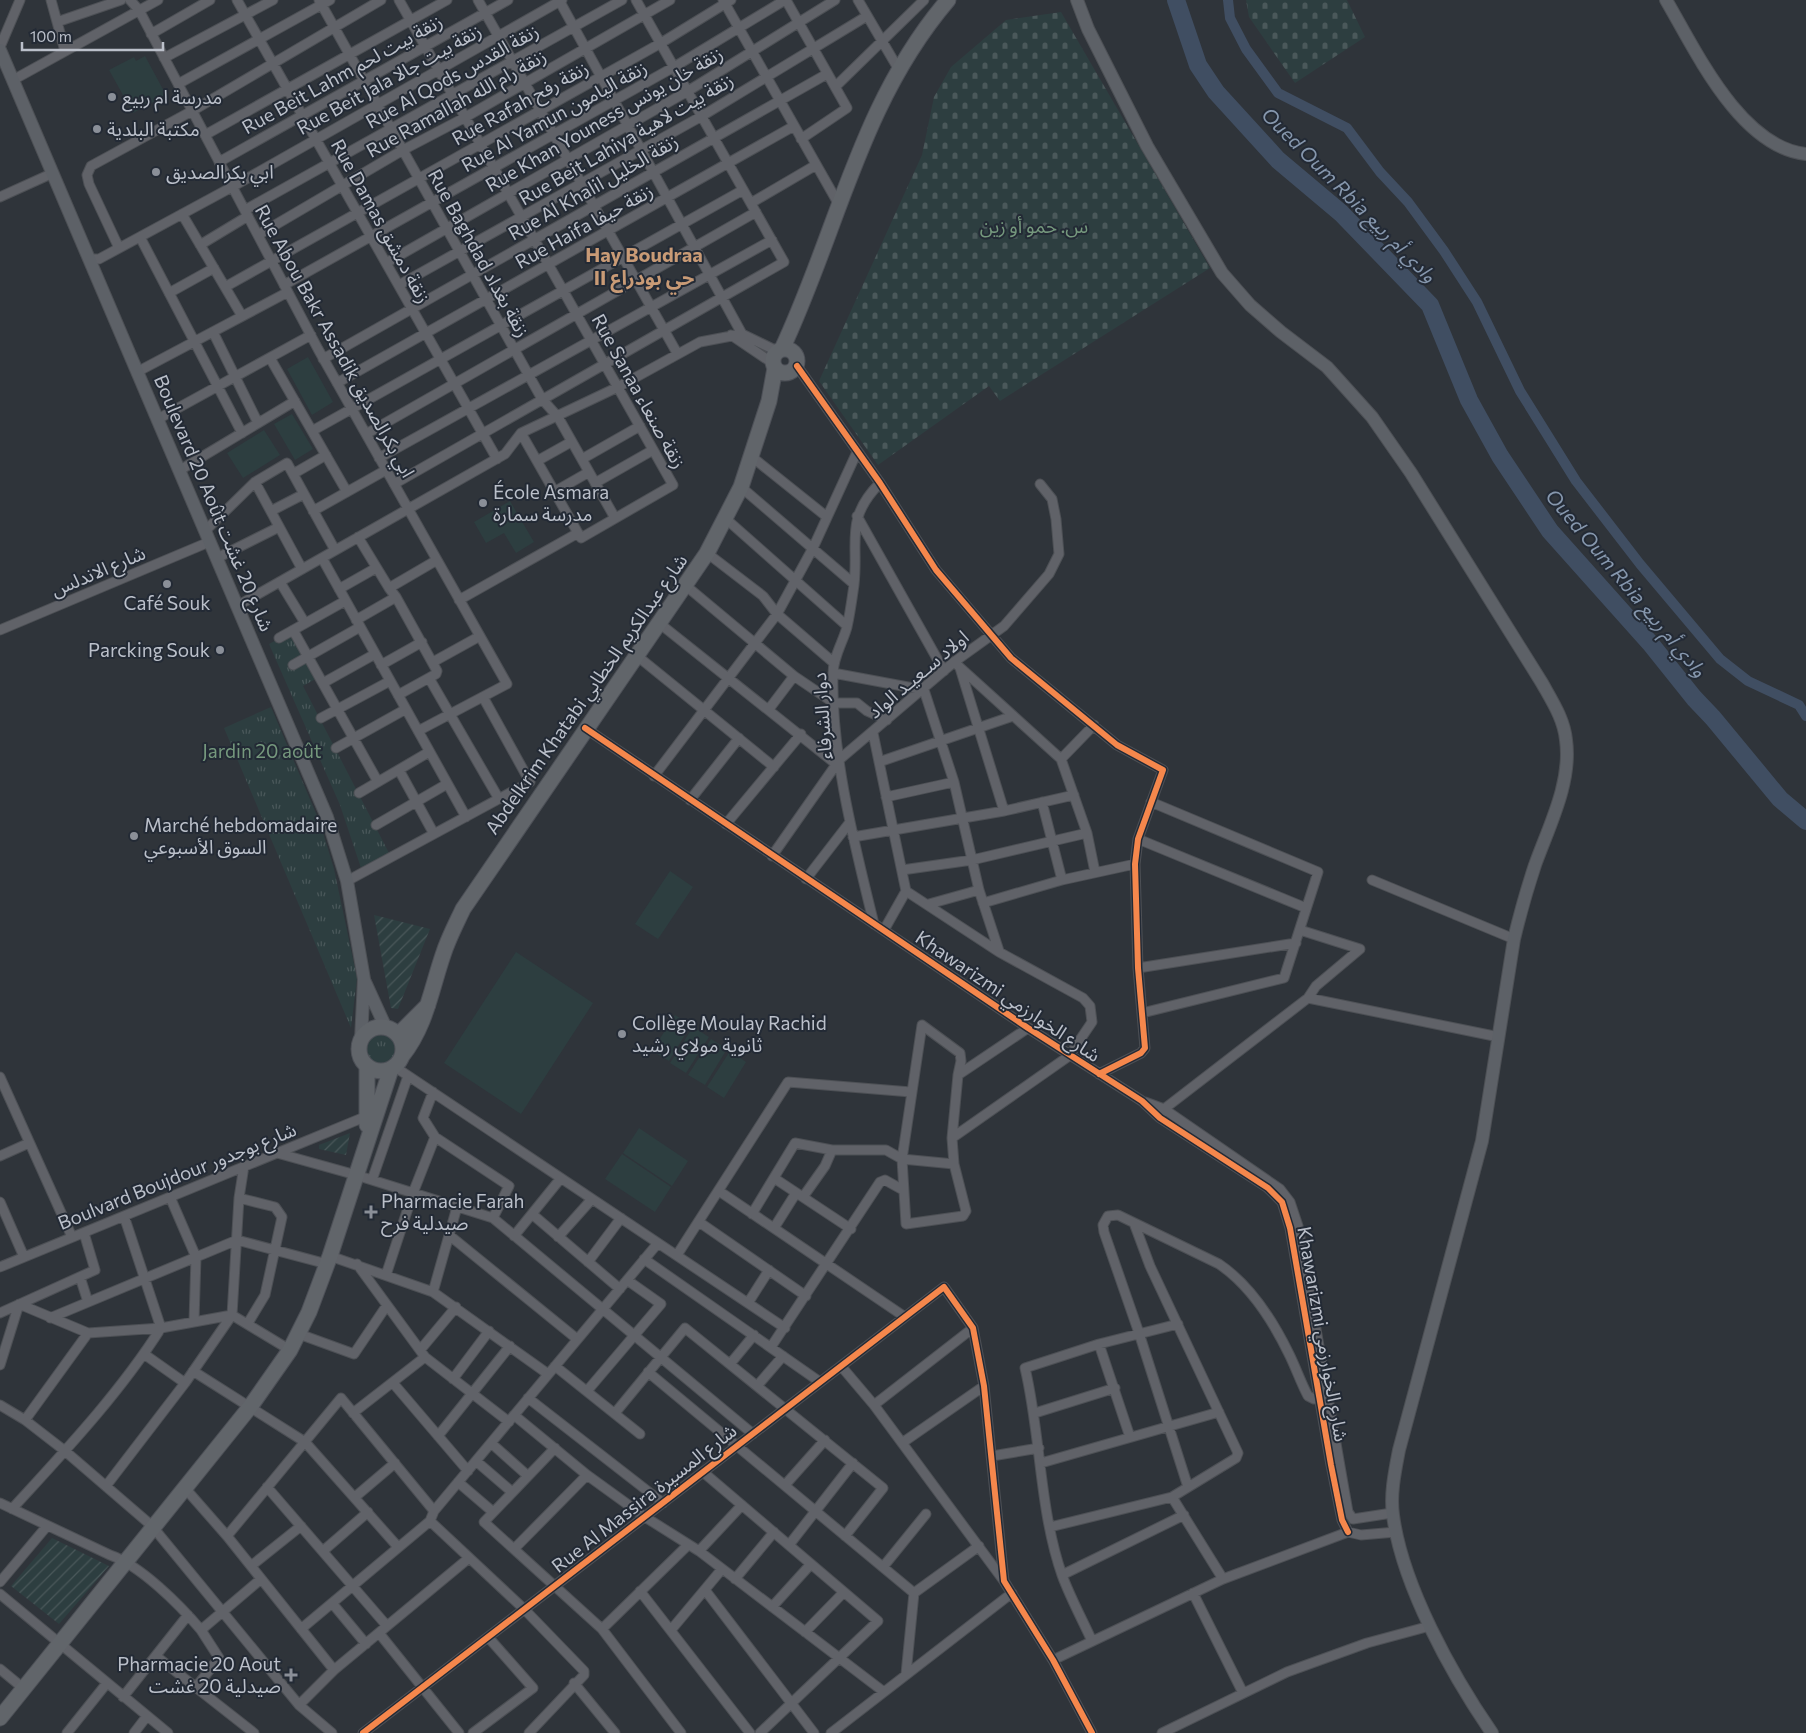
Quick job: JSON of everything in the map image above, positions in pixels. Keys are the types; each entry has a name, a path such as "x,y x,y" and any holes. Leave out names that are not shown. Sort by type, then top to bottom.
{"main road":[{"name":"Abdelkrim Khatabi شارع عبدالكريم الخطابي","path":"367,1138 396,1064 420,1029 443,954 463,908 636,654 686,585 707,553 726,518 741,487 838,203 882,100 918,37 948,0"},
{"path":"1077,0 1088,29 1148,146 1222,273 1250,305 1327,368 1372,417 1411,473 1557,710 1563,726 1567,747 1563,785 1521,909 1514,939 1482,1141 1398,1450 1392,1513 1412,1583 1430,1626 1478,1714 1492,1733"},
{"path":"1666,0 1716,84 1739,113 1761,134 1778,146 1806,154"},
{"name":"Boulevard 20 Août شارع 20 غشت","path":"0,49 327,817 347,881 364,979"},
{"path":"364,979 392,1031 403,1045 396,1064 379,1072 367,1067"},
{"path":"0,1718 127,1561 152,1526 250,1407 290,1350 298,1334 329,1260 367,1138 367,1067 359,1054 364,979"},
{"path":"361,1040 369,1031 392,1031 428,1005"}],"street":[{"path":"0,49 20,0"},
{"path":"51,0 65,51"},
{"path":"57,22 121,0"},
{"name":"Rue Abou Bakr Assadik ابي بكرالصديق","path":"130,0 139,10 323,359 507,684 482,697"},
{"path":"13,80 158,0"},
{"path":"151,34 210,0"},
{"name":"Rue Damas زنقة دمشق","path":"237,0 497,459"},
{"path":"164,58 273,0"},
{"path":"178,84 259,39 320,2 330,0"},
{"path":"119,248 89,184 88,170 96,163 192,111 381,0"},
{"name":"Rue Sanaa زنقة صنعاء","path":"399,0 673,485 615,518"},
{"path":"205,135 447,0"},
{"path":"478,0 677,353"},
{"name":"Rue Beit Lahm زنقة بيت لحم","path":"219,162 508,0"},
{"name":"Rue Al Qods زنقة القدس","path":"200,245 246,213 330,163 622,0"},
{"path":"394,484 784,262 636,0"},
{"name":"Rue Ramallah زنقة رام الله","path":"258,235 403,150 464,118 670,0"},
{"path":"786,0 847,108 801,138"},
{"name":"Rue Al Yamun زنقة اليامون","path":"137,372 242,316 371,237 674,67 786,0"},
{"name":"Rue Khan Youness زنقة خان يونس","path":"386,263 688,91 835,0"},
{"path":"858,0 899,70"},
{"path":"835,87 924,0"},
{"path":"560,1 585,50 742,334 784,361 880,483 936,570 991,635 1029,675 1122,749 1163,770 1138,839 1135,864 1138,968 1145,1045 1143,1050 1099,1074"},
{"name":"Rue Beit Jala زنقة بيت جالا","path":"89,259 99,259 232,187 560,1"},
{"path":"726,1 752,52 838,203"},
{"name":"Rue Rafah زنقة رفح","path":"225,287 661,43 726,1"},
{"name":"Rue Baghdad زنقة بغداد","path":"320,2 542,399 558,417 615,518"},
{"name":"Rue Beit Lahiya زنقة بيت لاهية","path":"399,285 702,116 867,16"},
{"name":"Rue Al Khalil زنقة الخليل","path":"323,359 828,74"},
{"name":"Rue Haifa زنقة حيفا","path":"337,383 794,126"},
{"path":"750,203 816,165"},
{"path":"0,197 53,173"},
{"path":"312,432 500,324 623,258 743,190"},
{"path":"366,434 578,316 756,212"},
{"path":"182,214 242,316"},
{"path":"140,237 242,433"},
{"path":"379,458 772,240"},
{"path":"169,293 214,268"},
{"path":"213,332 258,423"},
{"path":"237,606 497,459 511,448 521,434 618,387 677,353 707,339 742,334"},
{"path":"158,419 311,335"},
{"path":"731,335 784,361"},
{"path":"270,358 347,492"},
{"path":"180,470 294,401"},
{"path":"582,459 640,426"},
{"path":"521,434 581,538 615,518"},
{"path":"537,461 572,442"},
{"path":"595,483 654,450"},
{"path":"654,776 706,711 777,614 813,548 857,452"},
{"path":"293,474 326,456"},
{"path":"752,456 827,517"},
{"path":"207,536 255,482 287,463 335,550"},
{"path":"313,511 386,470"},
{"path":"554,492 589,472"},
{"path":"255,482 302,569"},
{"name":"دوار الشرفاء","path":"874,924 853,838 838,761 833,673 834,663 847,626 854,584 853,542 857,516 863,503 880,483"},
{"name":"اولاد سـعيـد الواد","path":"772,856 838,761 924,690 944,671 957,665 1004,626 1035,592 1058,559 1059,554 1052,499 1040,484"},
{"path":"741,487 854,584"},
{"path":"271,512 304,494"},
{"path":"857,516 944,671"},
{"path":"726,518 847,626"},
{"path":"216,558 279,526"},
{"path":"459,600 578,533"},
{"name":"شارع الاندلس","path":"0,630 207,536"},
{"path":"358,537 396,597 437,672 398,695"},
{"path":"707,553 763,596 777,614 834,663"},
{"path":"322,558 466,817"},
{"path":"389,588 437,560"},
{"path":"339,590 376,568"},
{"path":"280,582 305,623"},
{"path":"686,585 794,676 834,703 857,702 867,711 887,720"},
{"path":"293,665 396,597"},
{"path":"279,638 345,601"},
{"path":"659,623 768,709 838,761"},
{"path":"293,630 378,782"},
{"path":"432,662 480,636"},
{"path":"381,665 422,642"},
{"path":"323,683 375,654"},
{"path":"636,654 774,767"},
{"path":"957,665 1061,759 1087,832 1095,872"},
{"path":"957,665 1004,810"},
{"path":"833,673 924,690 954,782 964,818 979,890 999,952"},
{"path":"768,709 794,676"},
{"path":"429,678 499,799"},
{"path":"321,718 390,681"},
{"path":"347,881 530,782 482,697 418,731"},
{"path":"336,748 406,709"},
{"path":"879,762 1013,716"},
{"path":"1061,759 1094,725"},
{"name":"Khawarizmi شارع الخوارزمي","path":"585,728 1069,1056 1142,1101 1160,1118 1228,1156 1280,1189 1290,1202 1298,1226 1329,1398 1342,1520 1348,1532"},
{"path":"873,733 906,891 884,930"},
{"path":"726,824 801,734"},
{"path":"690,800 739,738"},
{"path":"359,793 430,752"},
{"path":"399,770 434,834"},
{"path":"886,797 954,782"},
{"path":"376,825 447,784"},
{"path":"853,838 964,818 1074,795"},
{"path":"1042,802 1062,880"},
{"path":"1142,1013 1281,980 1287,972 1318,872 1151,802"},
{"path":"806,879 850,822"},
{"path":"902,870 972,860 1053,842 1087,832"},
{"path":"1138,839 1306,908"},
{"path":"983,903 1062,880 1135,864"},
{"path":"1372,880 1514,939"},
{"path":"929,904 979,890"},
{"path":"906,891 929,904 999,952 1083,998 1090,1006 1092,1022 1069,1056 952,1138"},
{"path":"1160,1118 1164,1109 1308,998 1316,986 1360,949 1300,930"},
{"path":"1138,968 1296,943"},
{"path":"1308,998 1499,1037"},
{"path":"922,1025 960,1054 961,1060 952,1138 954,1164 966,1211 963,1216 908,1225 905,1222 902,1159 911,1092 922,1025"},
{"path":"958,1075 1028,1028"},
{"path":"396,1064 408,1076 785,1328"},
{"path":"0,1076 72,1237"},
{"path":"372,1180 408,1076"},
{"path":"677,1256 788,1082 911,1092"},
{"path":"433,1092 423,1118 435,1137 509,1186 493,1218"},
{"name":"Khawarizmi شارع الخوارزمي","path":"1142,1101 1164,1109 1228,1156 1268,1188 1282,1202 1290,1228 1319,1398 1348,1512 1353,1520"},
{"name":"Boulvard Boujdour شارع بوجدور","path":"0,1267 367,1116"},
{"path":"386,1275 413,1193 435,1137"},
{"path":"0,1156 29,1143"},
{"path":"752,1214 795,1143 832,1150 886,1150 902,1159 954,1164"},
{"path":"774,1228 825,1166 832,1150"},
{"path":"277,1153 356,1175 493,1218 753,1434"},
{"path":"106,1486 185,1382 232,1315 239,1198 244,1166"},
{"path":"514,1236 561,1178"},
{"path":"774,1178 851,1229"},
{"path":"771,1348 881,1181 903,1190"},
{"path":"719,1191 905,1317"},
{"path":"170,1197 196,1257 194,1321"},
{"path":"239,1198 272,1206 280,1212 282,1221 265,1295 248,1323"},
{"path":"558,1237 592,1199"},
{"path":"0,1202 24,1257"},
{"path":"433,1292 457,1207"},
{"path":"532,1214 620,1288"},
{"path":"1188,1487 1103,1225 1108,1216 1113,1214 1134,1223 1232,1273 1249,1291 1280,1338 1308,1396 1329,1398"},
{"path":"12,1509 65,1451 144,1354 161,1328 124,1216"},
{"path":"588,1262 622,1218"},
{"path":"699,1222 806,1296"},
{"path":"1050,1527 1172,1497 1238,1455 1150,1266 1134,1223"},
{"path":"0,1313 95,1269 84,1233"},
{"path":"449,1235 577,1340"},
{"path":"50,1318 237,1240 276,1250 357,1264 433,1292 548,1374"},
{"path":"301,1629 430,1521 434,1511 658,1243"},
{"path":"644,1259 820,1382"},
{"path":"357,1264 423,1353 453,1379 555,1448 587,1475 645,1517 699,1551 884,1692"},
{"path":"748,1303 769,1270"},
{"path":"80,1277 88,1302"},
{"path":"587,1391 661,1303 627,1280"},
{"name":"Rue Al Massira شارع المسيرة","path":"363,1733 944,1287 973,1328"},
{"path":"19,1304 88,1333 161,1328 232,1315 290,1350"},
{"path":"0,1365 19,1304"},
{"path":"298,1334 354,1354 387,1305"},
{"path":"354,1413 393,1383 423,1353 456,1307"},
{"path":"1303,1312 1314,1310"},
{"path":"1092,1641 1062,1575 1050,1527 1035,1413 1025,1368 1099,1344 1178,1324"},
{"path":"615,1413 684,1328 883,1489 845,1536"},
{"path":"874,1405 973,1328 984,1386 1004,1581"},
{"path":"453,1379 489,1331"},
{"path":"25,1420 88,1333"},
{"path":"730,1364 754,1335"},
{"path":"1099,1344 1130,1437"},
{"path":"438,1436 510,1346"},
{"path":"144,1354 185,1382"},
{"path":"757,1386 783,1356"},
{"path":"556,1366 640,1434"},
{"path":"841,1366 874,1405 1004,1581 1053,1660 1092,1733"},
{"path":"193,1371 305,1442 398,1547"},
{"path":"648,1372 914,1593"},
{"path":"393,1383 468,1471"},
{"path":"902,1443 984,1386"},
{"path":"1035,1413 1115,1388"},
{"path":"227,1536 341,1398 434,1511"},
{"path":"528,1398 663,1503"},
{"path":"0,1405 25,1420 65,1451 152,1526 299,1705 332,1733"},
{"path":"1041,1463 1219,1412"},
{"path":"785,1485 824,1440"},
{"path":"491,1443 528,1476"},
{"path":"555,1448 484,1522 602,1629 682,1733"},
{"path":"992,1456 1039,1448"},
{"path":"476,1461 512,1492"},
{"path":"355,1497 395,1463"},
{"path":"789,1545 853,1463"},
{"path":"703,1472 878,1621 760,1733"},
{"path":"514,1549 587,1475"},
{"path":"458,1482 493,1512"},
{"path":"184,1487 227,1536 334,1670"},
{"path":"267,1487 388,1626"},
{"path":"1172,1497 1223,1579"},
{"path":"0,1503 127,1561 188,1615 201,1630 219,1658 196,1687"},
{"path":"699,1551 742,1505"},
{"path":"323,1551 368,1512"},
{"path":"1348,1532 1353,1520 1392,1513"},
{"path":"883,1567 926,1514"},
{"path":"1062,1575 1184,1515"},
{"path":"430,1521 584,1670 584,1674 529,1733"},
{"path":"0,1582 4,1573 47,1526"},
{"path":"251,1566 301,1526"},
{"path":"736,1579 774,1532"},
{"path":"1053,1660 1193,1592 1348,1532 1361,1534 1396,1532"},
{"path":"602,1629 688,1544"},
{"path":"906,1674 914,1593 978,1546"},
{"path":"299,1705 334,1670 469,1558"},
{"path":"772,1607 811,1564"},
{"path":"671,1630 722,1569"},
{"path":"201,1630 261,1579"},
{"path":"705,1590 814,1733"},
{"path":"640,1591 750,1733"},
{"path":"805,1632 844,1592"},
{"path":"1193,1592 1243,1693"},
{"path":"0,1594 168,1733"},
{"path":"831,1733 1012,1594"},
{"path":"332,1603 366,1644"},
{"path":"123,1697 188,1615"},
{"path":"1162,1733 1243,1693 1328,1656 1430,1626"},
{"path":"379,1633 459,1733"},
{"path":"473,1733 533,1688 488,1637"},
{"path":"156,1656 250,1732"},
{"path":"0,1669 23,1688"},
{"path":"67,1733 107,1683"},
{"path":"574,1683 610,1731"},
{"path":"134,1733 147,1716"}],"green space":[{"path":"1246,0 1347,0 1365,37 1295,83 1249,17"},
{"name":"س. حمو أو زين","path":"1061,12 1210,268 1000,401 989,386 878,465 819,381 922,155 934,97 951,67 1006,20"},
{"path":"145,56 166,95 133,113 109,70 134,57 136,61"},
{"path":"308,357 333,402 312,415 287,369"},
{"path":"292,414 313,449 295,460 274,424"},
{"path":"264,430 280,455 243,478 227,453"},
{"path":"510,501 534,542 516,553 504,533 486,543 474,522"},
{"path":"293,631 319,677 303,686 389,853 361,868 340,805 269,644"},
{"name":"Jardin 20 août","path":"271,707 320,823 334,869 357,978 351,1028 224,728"},
{"path":"670,871 693,887 658,939 635,924"},
{"path":"374,915 430,929 398,1009 391,1008"},
{"path":"516,952 593,1003 521,1114 444,1063"},
{"path":"675,1015 691,1025 669,1061 652,1051"},
{"path":"693,1027 709,1037 686,1073 670,1063"},
{"path":"381,1032 393,1037 398,1049 393,1061 381,1066 369,1061 364,1049 369,1037"},
{"path":"711,1039 727,1049 705,1085 688,1075"},
{"path":"730,1051 746,1062 724,1098 707,1087"},
{"path":"639,1128 688,1161 672,1186 623,1153"},
{"path":"350,1133 346,1155 319,1149 319,1145"},
{"path":"622,1154 671,1187 655,1212 605,1179"},
{"path":"52,1538 109,1566 59,1624 11,1586"}],"waterway":[{"name":"Oued Oum Rbia وادي أم ربيع","path":"1176,0 1198,65 1216,92 1278,160 1341,213 1430,305 1469,400 1500,456 1550,531 1650,643 1780,799 1806,821"},
{"path":"1228,0 1230,18 1246,49 1278,93 1347,128 1380,172 1408,202 1444,251 1477,302 1520,391 1576,481 1640,564 1720,659 1748,681 1799,705 1806,716"}],"cycle path":[{"path":"797,366 880,483 936,570 1011,658 1117,745 1163,770 1138,839 1135,864 1138,968 1145,1048 1141,1053 1099,1074"},
{"path":"585,728 1028,1028 1142,1101 1160,1118 1268,1188 1282,1202 1290,1228 1331,1465 1342,1520 1348,1532"},
{"path":"363,1733 944,1287 973,1328 984,1386 1004,1581 1053,1660 1092,1733"}],"place":[{"name":"مدرسة ام ربيع","path":"112,97"},
{"name":"مكتبة البلدية","path":"97,129"},
{"name":"ابي بكرالصديق","path":"156,172"},
{"name":"École Asmara مدرسة سمارة","path":"483,503"},
{"name":"Café Souk","path":"167,584"},
{"name":"Parcking Souk","path":"220,650"},
{"name":"Marché hebdomadaire السوق الأسبوعي","path":"134,836"},
{"name":"Collège Moulay Rachid ثانوية مولاي رشيد","path":"622,1034"},
{"name":"Pharmacie Farah صيدلية فرح","path":"371,1212"},
{"name":"Pharmacie 20 Aout صيدلية 20 غشت","path":"291,1675"}],"district":[{"name":"Hay Boudraa II حي بودراع","path":"644,266"}]}
